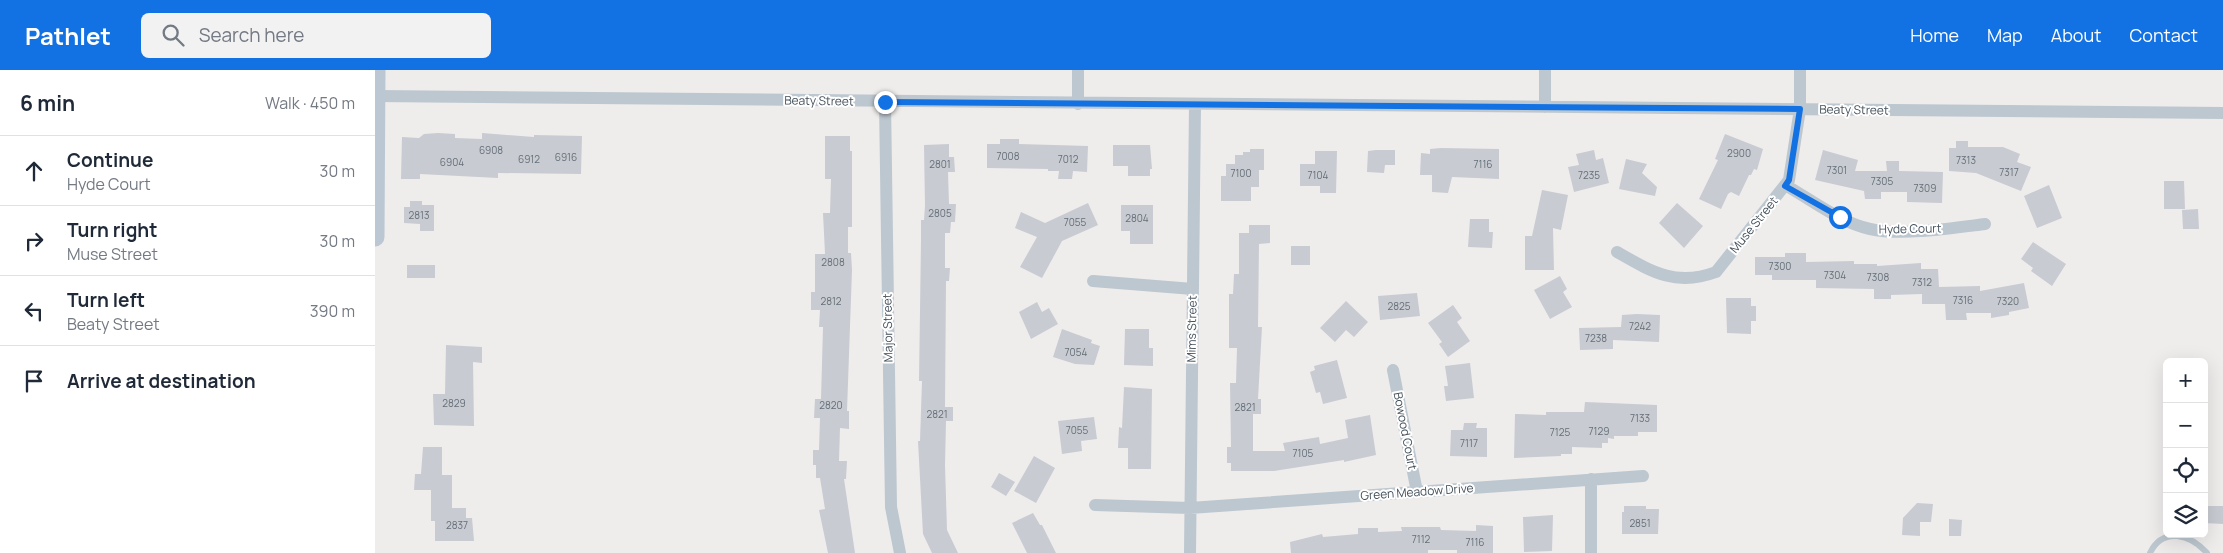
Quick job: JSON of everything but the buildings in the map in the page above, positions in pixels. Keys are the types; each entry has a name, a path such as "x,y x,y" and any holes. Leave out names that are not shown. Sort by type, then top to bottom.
{"street":[{"path":"375,237 376,70"},
{"path":"1078,70 1079,104"},
{"path":"1545,70 1545,107"},
{"name":"Muse Street","path":"1617,252 1654,274 1679,279 1699,278 1716,272 1789,180 1800,109 1800,70"},
{"name":"Beaty Street","path":"375,96 1079,104 2223,113"},
{"name":"Major Street","path":"885,102 891,508 900,553"},
{"name":"Mims Street","path":"1190,553 1195,105"},
{"name":"Hyde Court","path":"1785,186 1840,217 1869,229 1888,232 1985,224"},
{"path":"1093,282 1193,289"},
{"name":"Bowood Court","path":"1393,370 1417,492"},
{"name":"Green Meadow Drive","path":"1095,505 1190,508 1643,476"},
{"path":"1591,479 1591,553"}],"lane":[{"path":"2150,553 2153,546 2166,537 2177,536 2196,541 2207,553"}],"route":[{"path":"885,102 1800,109 1789,180 1785,186 1840,217"}]}
